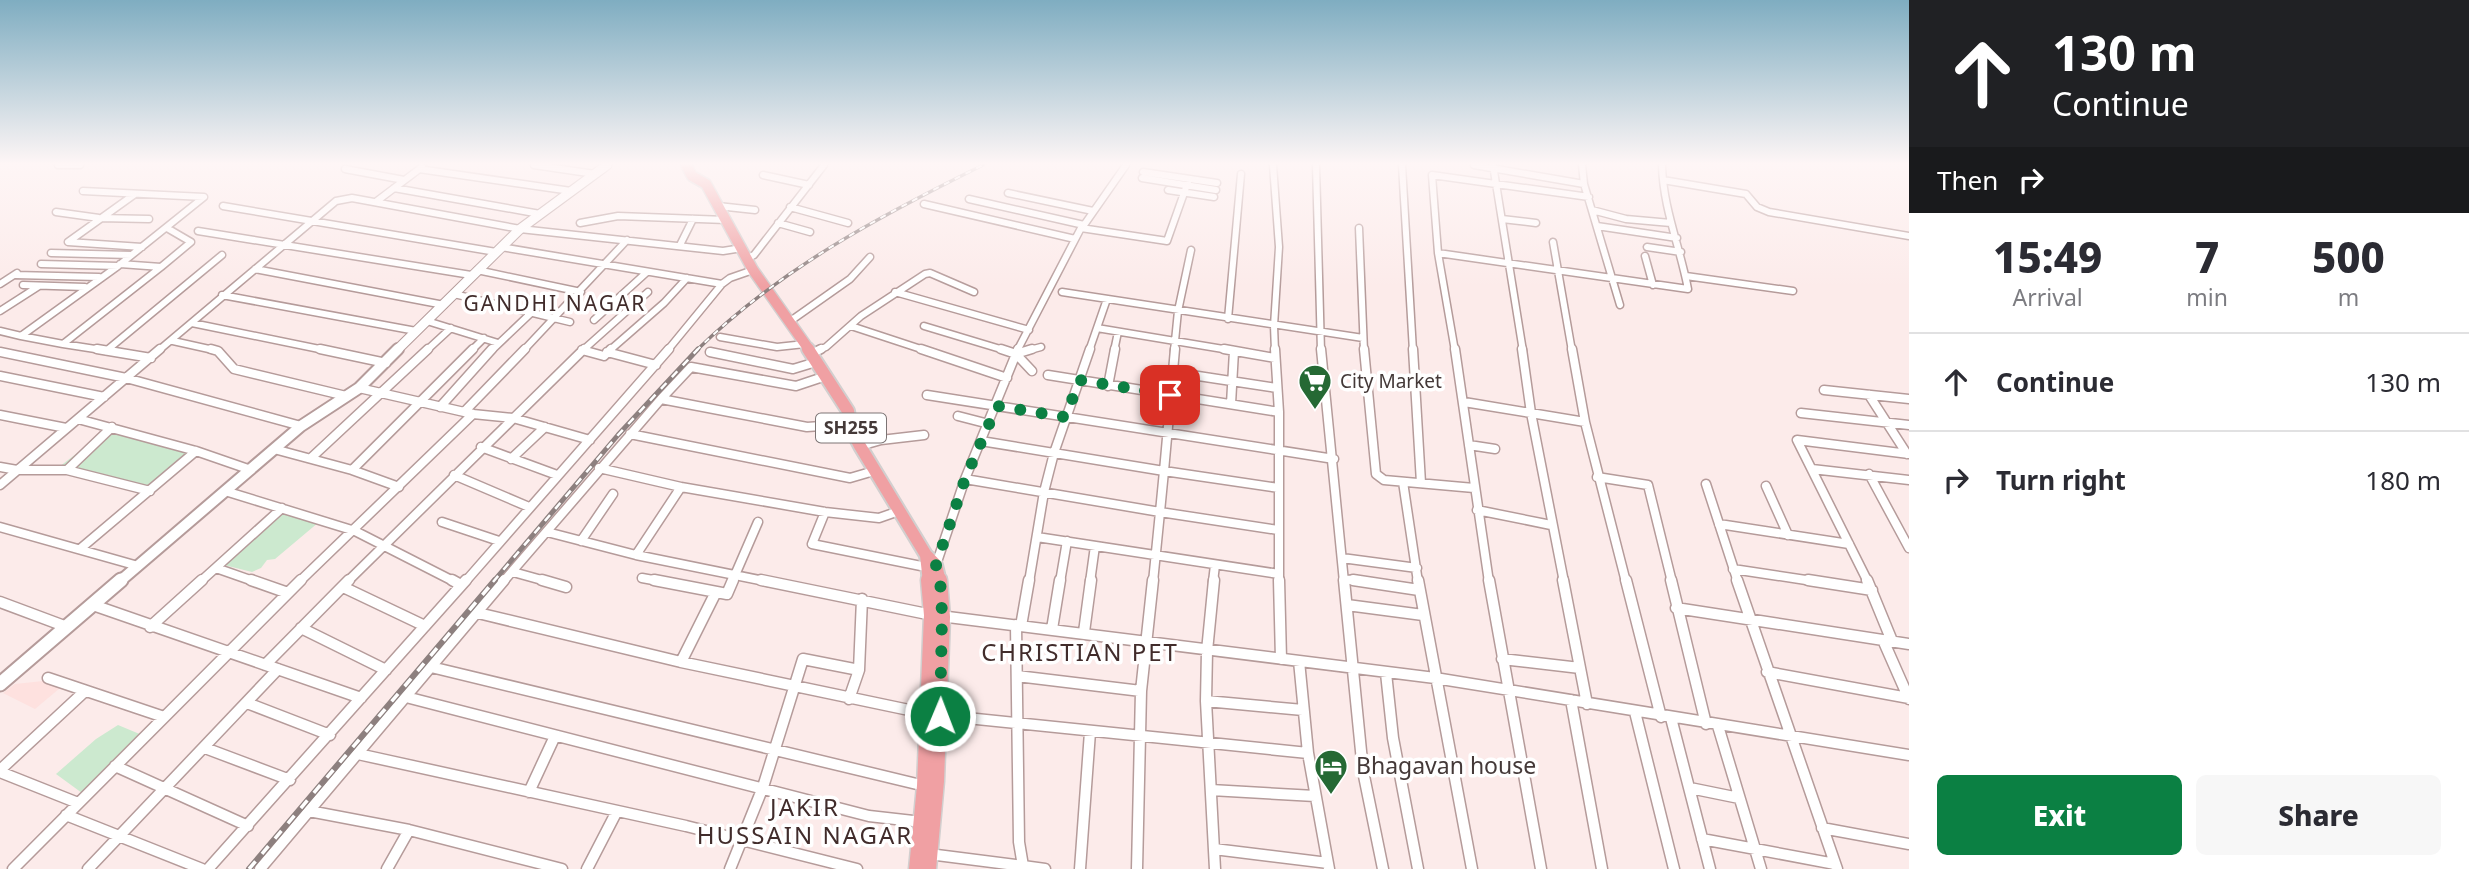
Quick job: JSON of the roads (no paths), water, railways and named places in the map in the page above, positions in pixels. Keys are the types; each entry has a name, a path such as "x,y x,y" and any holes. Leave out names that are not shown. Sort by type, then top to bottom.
{"main road":[{"name":"SH255","path":"719,206 753,270 848,411 851,429 860,446 929,562 937,616 934,715 925,858 917,869"},
{"name":"SH255","path":"925,858 922,822 934,715"}],"street":[{"path":"118,206 68,242 142,247"},
{"path":"21,336 196,206"},
{"path":"223,206 722,284"},
{"path":"0,485 331,206"},
{"path":"400,206 520,229 723,251 742,248"},
{"path":"493,206 540,214"},
{"path":"3,678 68,627 301,426 359,388 498,249 551,206"},
{"path":"719,206 755,210"},
{"path":"931,206 1075,239"},
{"path":"997,206 1083,226 1167,241 1179,206"},
{"path":"1067,206 1093,211"},
{"path":"825,512 812,544 929,562 997,406 1016,354 1075,239 1097,206"},
{"path":"1228,319 1239,206"},
{"path":"1276,206 1279,247 1274,326 1280,451 1278,530 1281,659"},
{"path":"1317,206 1320,331 1334,458 1351,668 1363,771 1383,869"},
{"path":"1404,206 1421,483"},
{"path":"1434,206 1438,253 1464,402 1477,510 1541,869"},
{"path":"1499,206 1511,265 1531,413 1587,704"},
{"path":"1591,206 1620,305"},
{"path":"1438,253 1688,289 1681,252 1666,206"},
{"path":"1756,206 1769,212 1909,236"},
{"path":"748,258 754,255 790,207 848,223"},
{"path":"1592,210 1626,219 1671,223"},
{"path":"56,212 99,218 149,219"},
{"path":"580,223 618,215 726,220"},
{"path":"680,246 693,219"},
{"path":"1502,219 1536,223"},
{"path":"778,223 810,232"},
{"path":"1597,226 1677,238"},
{"path":"63,344 191,242 167,228"},
{"path":"1359,228 1363,338 1376,474 1384,480 1474,488"},
{"path":"198,231 581,292"},
{"path":"13,869 288,593 399,487 607,265 627,240"},
{"path":"1553,242 1597,477 1666,717 1690,788 1710,869"},
{"path":"1647,247 1681,252"},
{"path":"1136,869 1146,642 1157,556 1178,311 1191,250"},
{"path":"51,253 131,255"},
{"path":"106,351 222,255"},
{"path":"789,322 850,279 870,257"},
{"path":"1645,257 1653,285"},
{"path":"41,264 161,267"},
{"path":"254,269 444,304"},
{"path":"0,284 22,270"},
{"path":"208,869 330,735 656,365 722,284 730,278 753,270"},
{"path":"594,320 647,272"},
{"path":"710,352 793,369 811,354 826,347 895,292 928,273 974,292"},
{"path":"15,275 99,277"},
{"path":"1686,276 1793,291"},
{"path":"582,350 604,356 664,303 687,278"},
{"path":"23,285 85,287"},
{"path":"0,311 40,286"},
{"path":"265,665 481,447 582,350 648,292"},
{"path":"895,292 1029,330"},
{"path":"1062,292 1363,338"},
{"path":"454,294 570,322"},
{"path":"222,295 416,331"},
{"path":"1023,867 1017,827 1019,626 1054,453 1107,299"},
{"path":"440,407 498,343 532,312"},
{"path":"427,321 498,343"},
{"path":"192,323 386,363"},
{"path":"851,326 1007,377"},
{"path":"924,326 1016,354 1032,371"},
{"path":"311,458 451,328"},
{"path":"1097,328 1275,358"},
{"path":"0,331 151,358"},
{"path":"1108,386 1118,332"},
{"path":"720,337 811,354"},
{"path":"352,470 484,338"},
{"path":"173,341 218,351 234,369 346,396"},
{"path":"1016,354 1041,347"},
{"path":"1231,404 1234,351"},
{"path":"0,352 126,378 301,426"},
{"path":"607,352 656,365"},
{"path":"262,869 599,468 691,367 796,386 826,376"},
{"path":"1172,372 1276,388"},
{"path":"1048,375 1279,411"},
{"path":"0,376 104,397"},
{"path":"359,388 417,403 513,418 590,440"},
{"path":"1824,390 1909,398"},
{"path":"1870,394 1908,454"},
{"path":"927,395 1334,458"},
{"path":"661,399 807,427 835,425 851,429"},
{"path":"1464,402 1585,422"},
{"path":"1801,413 1909,425"},
{"path":"0,415 66,428"},
{"path":"958,416 989,424"},
{"path":"78,419 197,451 251,470"},
{"path":"67,470 112,427"},
{"path":"511,459 545,427"},
{"path":"630,434 850,478 874,471"},
{"path":"860,446 881,440 924,435"},
{"path":"1908,454 1797,440 1872,590 1909,698"},
{"path":"981,441 1279,488"},
{"path":"1469,445 1495,449"},
{"path":"481,447 557,475"},
{"path":"274,449 352,470 399,487"},
{"path":"80,549 197,451"},
{"path":"0,467 16,470 67,470 150,491"},
{"path":"599,468 825,512 879,518 899,511"},
{"path":"1812,469 1909,480"},
{"path":"1869,474 1909,548"},
{"path":"454,475 529,507"},
{"path":"1597,477 1647,485 1706,724"},
{"path":"965,479 1278,530"},
{"path":"1403,482 1423,615 1472,869"},
{"path":"1706,484 1767,673 1836,867"},
{"path":"636,555 681,486"},
{"path":"1766,486 1788,535"},
{"path":"225,491 355,531 461,585"},
{"path":"582,541 613,494"},
{"path":"150,627 282,508"},
{"path":"1477,510 1551,525"},
{"path":"442,522 499,541"},
{"path":"642,578 727,594 758,522"},
{"path":"1718,524 1849,544"},
{"path":"0,527 138,566"},
{"path":"547,532 636,555 937,616 1084,632 1207,651 1435,678 1909,755"},
{"path":"1037,537 1279,574"},
{"path":"1052,629 1067,541"},
{"path":"1084,632 1095,546"},
{"path":"1342,558 1417,568"},
{"path":"1215,565 1207,651 1206,701 1215,869"},
{"path":"216,568 288,593"},
{"path":"1733,569 1872,590"},
{"path":"513,572 566,587"},
{"path":"1344,579 1419,590"},
{"path":"343,587 425,626"},
{"path":"681,662 716,592"},
{"path":"849,699 859,670 862,599"},
{"path":"0,602 68,627"},
{"path":"93,605 361,698"},
{"path":"1347,605 1423,615"},
{"path":"1676,608 1909,644"},
{"path":"478,612 681,662 934,715 1308,753"},
{"path":"301,628 386,670"},
{"path":"730,869 776,750 792,687 803,659 859,670"},
{"path":"1502,659 1580,668"},
{"path":"1214,849 1329,866 1308,753 1299,661"},
{"path":"431,667 925,786"},
{"path":"88,869 278,669"},
{"path":"1386,673 1393,738 1419,869"},
{"path":"1767,673 1909,698"},
{"path":"1017,676 1142,691"},
{"path":"48,678 163,718"},
{"path":"78,803 0,771 84,692"},
{"path":"406,697 869,816 922,822"},
{"path":"1571,700 1602,869"},
{"path":"1206,701 1303,709"},
{"path":"247,703 330,735"},
{"path":"1635,712 1674,869"},
{"path":"1718,726 1761,869"},
{"path":"1080,869 1090,732"},
{"path":"529,792 555,736"},
{"path":"205,747 290,780"},
{"path":"358,754 617,811 857,869"},
{"path":"115,766 248,826"},
{"path":"1690,788 1739,798"},
{"path":"1210,790 1315,796"},
{"path":"309,811 409,830 562,869"},
{"path":"587,869 617,811"},
{"path":"66,815 202,869"},
{"path":"1822,828 1909,844"},
{"path":"387,869 409,830"},
{"path":"1702,839 1836,867"},
{"path":"925,858 1045,869"}],"railway":[{"path":"697,350 761,295 796,270 903,206"},
{"path":"493,582 618,435 697,350"},
{"path":"249,869 495,580"}],"place":[{"name":"City Market","path":"1315,411"},
{"name":"Bhagavan house","path":"1331,796"}],"district":[{"name":"GANDHI NAGAR","path":"555,304"},
{"name":"CHRISTIAN PET","path":"1080,653"},
{"name":"JAKIR HUSSAIN NAGAR","path":"805,822"}]}
